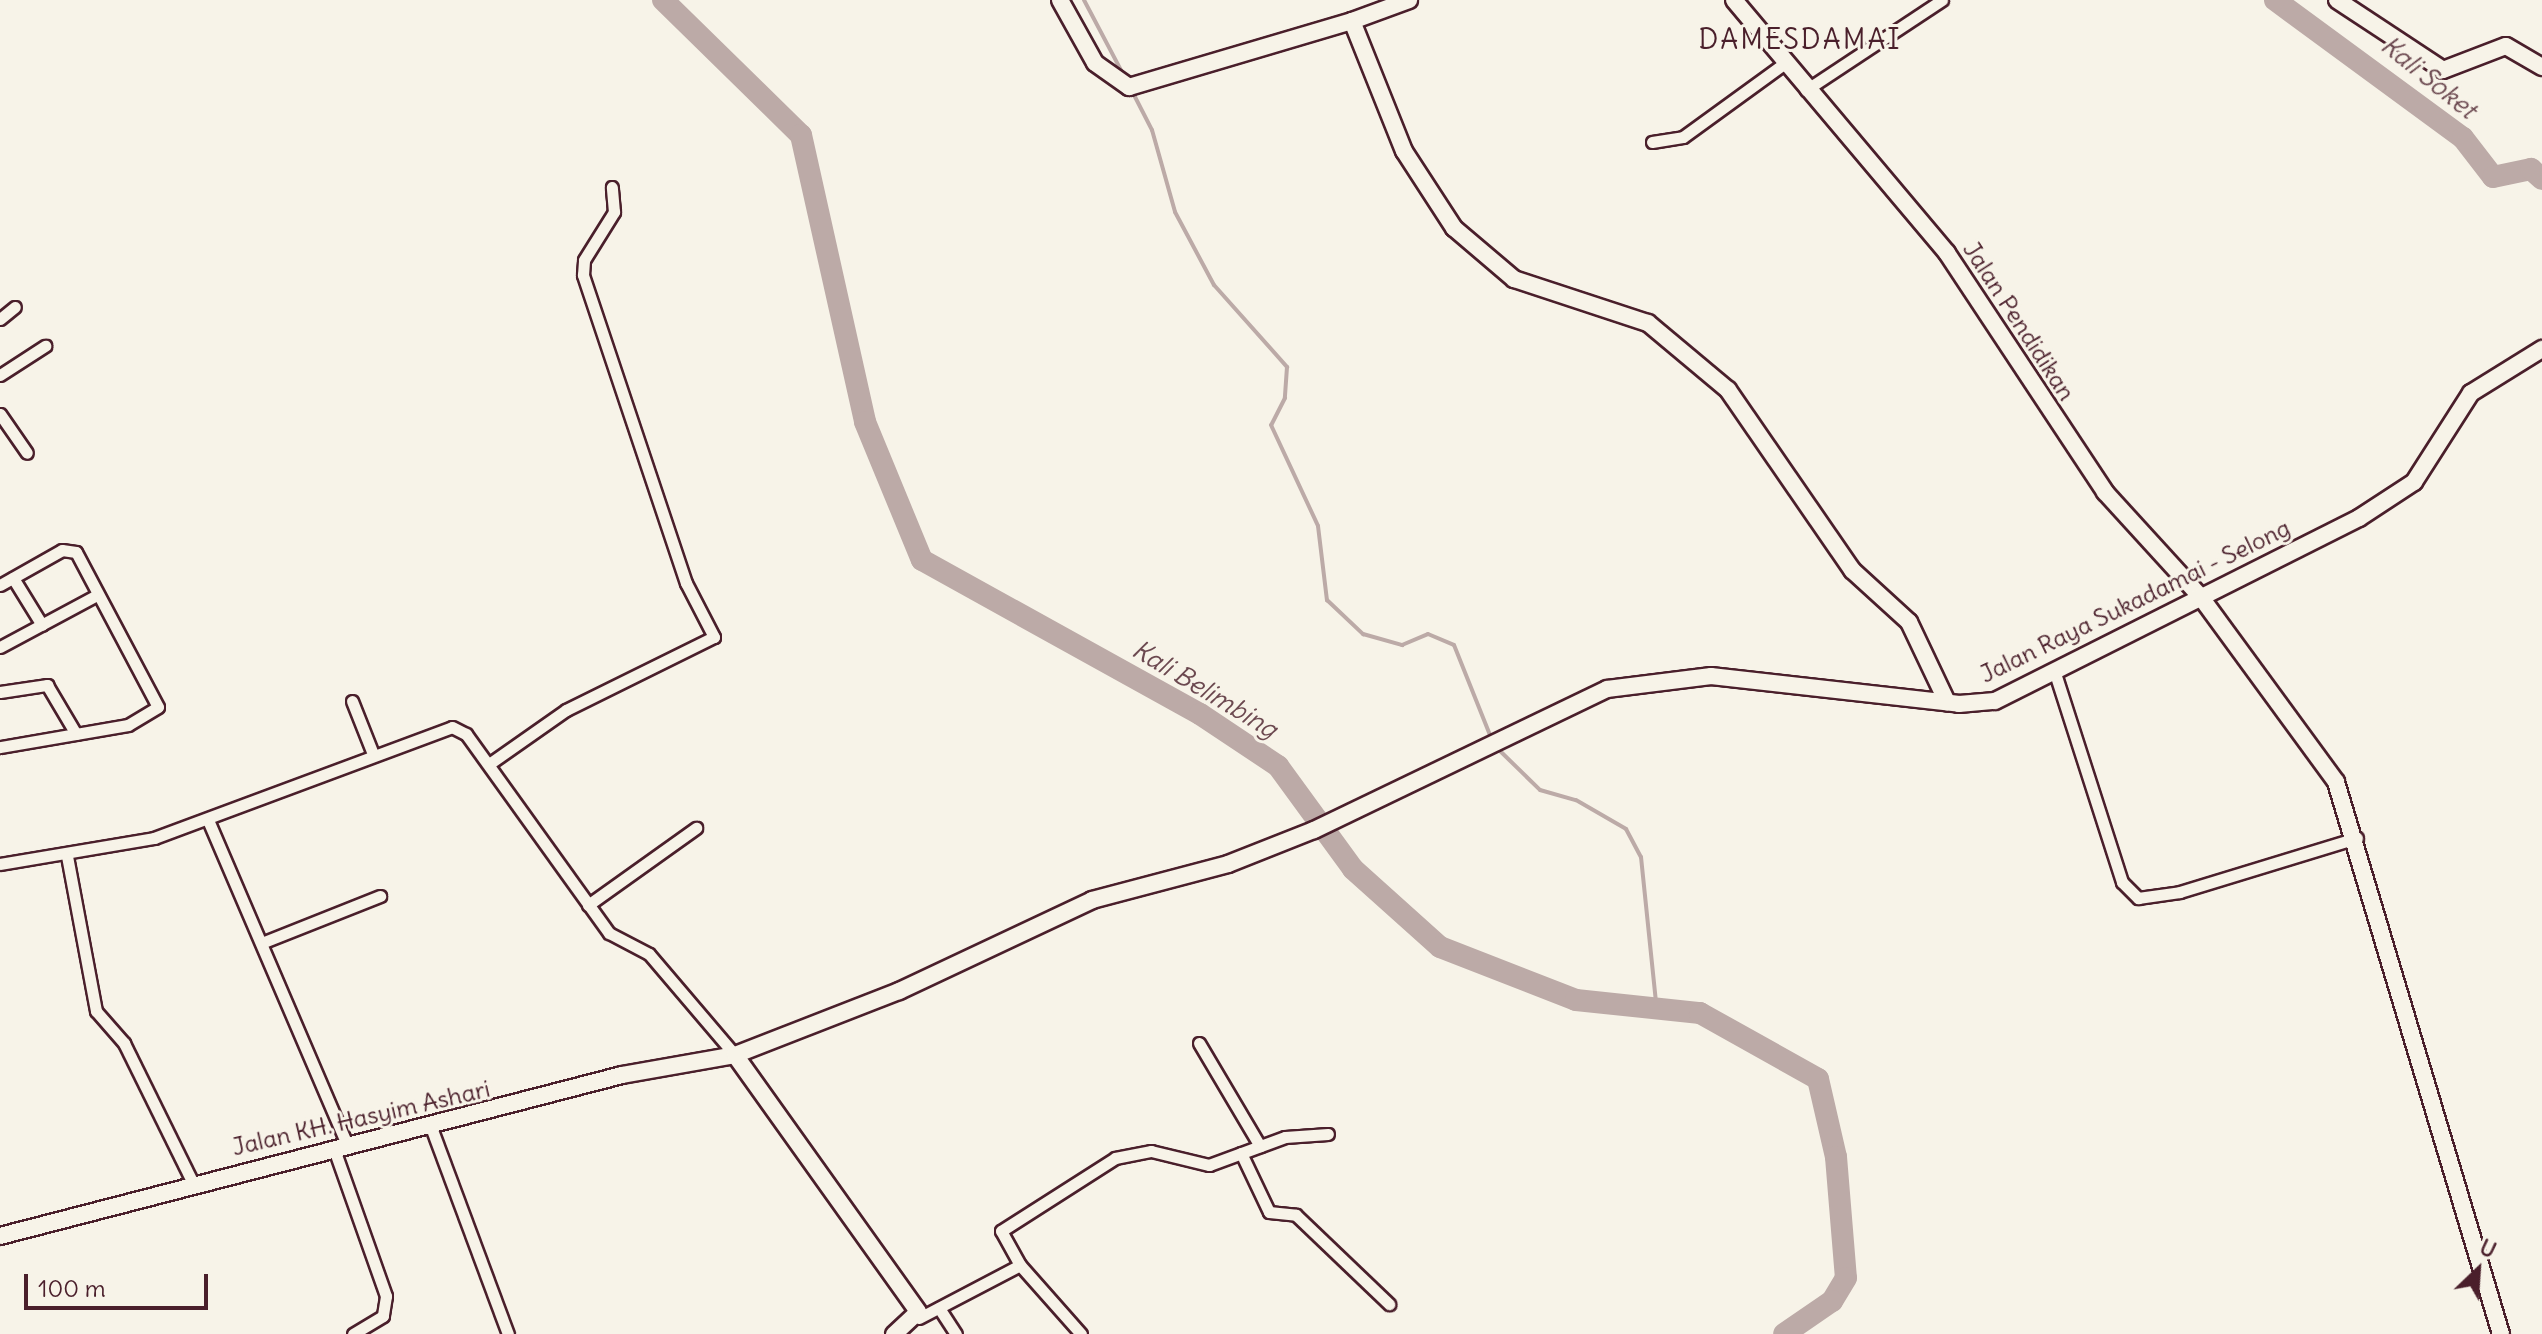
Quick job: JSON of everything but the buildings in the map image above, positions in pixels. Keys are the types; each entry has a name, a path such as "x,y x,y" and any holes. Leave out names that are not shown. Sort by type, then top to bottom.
{"street":[{"path":"1060,0 1095,63 1129,87 1352,21 1409,0"},
{"path":"1806,90 1942,0"},
{"path":"2337,0 2443,70 2506,46 2542,67"},
{"name":"Jalan Pendidikan","path":"1740,2 1806,90 1947,253 2105,492 2200,596 2336,782 2357,838 2501,1334"},
{"path":"1352,21 1404,151 1454,228 1514,279 1648,323 1728,390 1852,570 1909,622 1947,702"},
{"path":"1652,142 1683,137 1785,63"},
{"path":"489,764 566,710 714,637 680,566 583,275 584,260 614,212 612,187"},
{"path":"0,319 15,307"},
{"path":"0,375 45,346"},
{"name":"Jalan Raya Sukadamai - Selong","path":"1318,828 1607,689 1711,676 1947,702 1995,701 2359,518 2414,482 2471,393 2542,349"},
{"path":"0,414 27,453"},
{"path":"0,585 72,550 158,707 128,725 0,747"},
{"path":"13,578 42,625"},
{"path":"0,647 97,595"},
{"path":"2054,670 2122,882 2138,898 2180,892 2357,838"},
{"path":"0,692 47,685 76,734"},
{"path":"352,701 373,754"},
{"path":"0,864 67,856 208,820 373,754 452,727 489,764 614,937 649,954 735,1055 919,1318"},
{"path":"208,820 264,942 341,1147 386,1296 383,1316 353,1334"},
{"path":"588,905 696,828"},
{"name":"Jalan KH. Hasyim Ashari","path":"0,1236 192,1181 431,1127 622,1075 735,1055 899,991 1092,900 1228,864 1318,828"},
{"path":"67,856 96,1011 124,1043 192,1181"},
{"path":"264,942 380,896"},
{"path":"1199,1043 1260,1146"},
{"path":"431,1127 508,1334"},
{"path":"1081,1334 1020,1265 1001,1231 1115,1158 1151,1151 1201,1166 1260,1146 1328,1134"},
{"path":"1241,1153 1269,1212 1296,1215 1389,1304"},
{"path":"894,1334 1020,1265"},
{"path":"939,1308 956,1334"}],"waterway":[{"name":"Kali Belimbing","path":"663,0 801,135 865,422 922,560 1200,714 1278,766 1353,869 1440,947 1576,1000 1700,1013 1818,1079 1836,1157 1846,1278 1832,1301 1784,1334"},
{"path":"1084,0 1124,76"},
{"name":"Kali Soket","path":"2275,0 2463,138 2493,177 2531,169 2542,179"},
{"path":"1132,91 1152,130 1175,212 1214,285 1287,367 1285,398 1271,425 1318,526 1327,600 1363,634 1402,645 1428,634 1454,645 1492,740"},
{"path":"1497,748 1540,790 1576,800 1626,829 1641,857 1657,1012"}],"district":[{"name":"DAMESDAMAI","path":"1800,39"}]}
